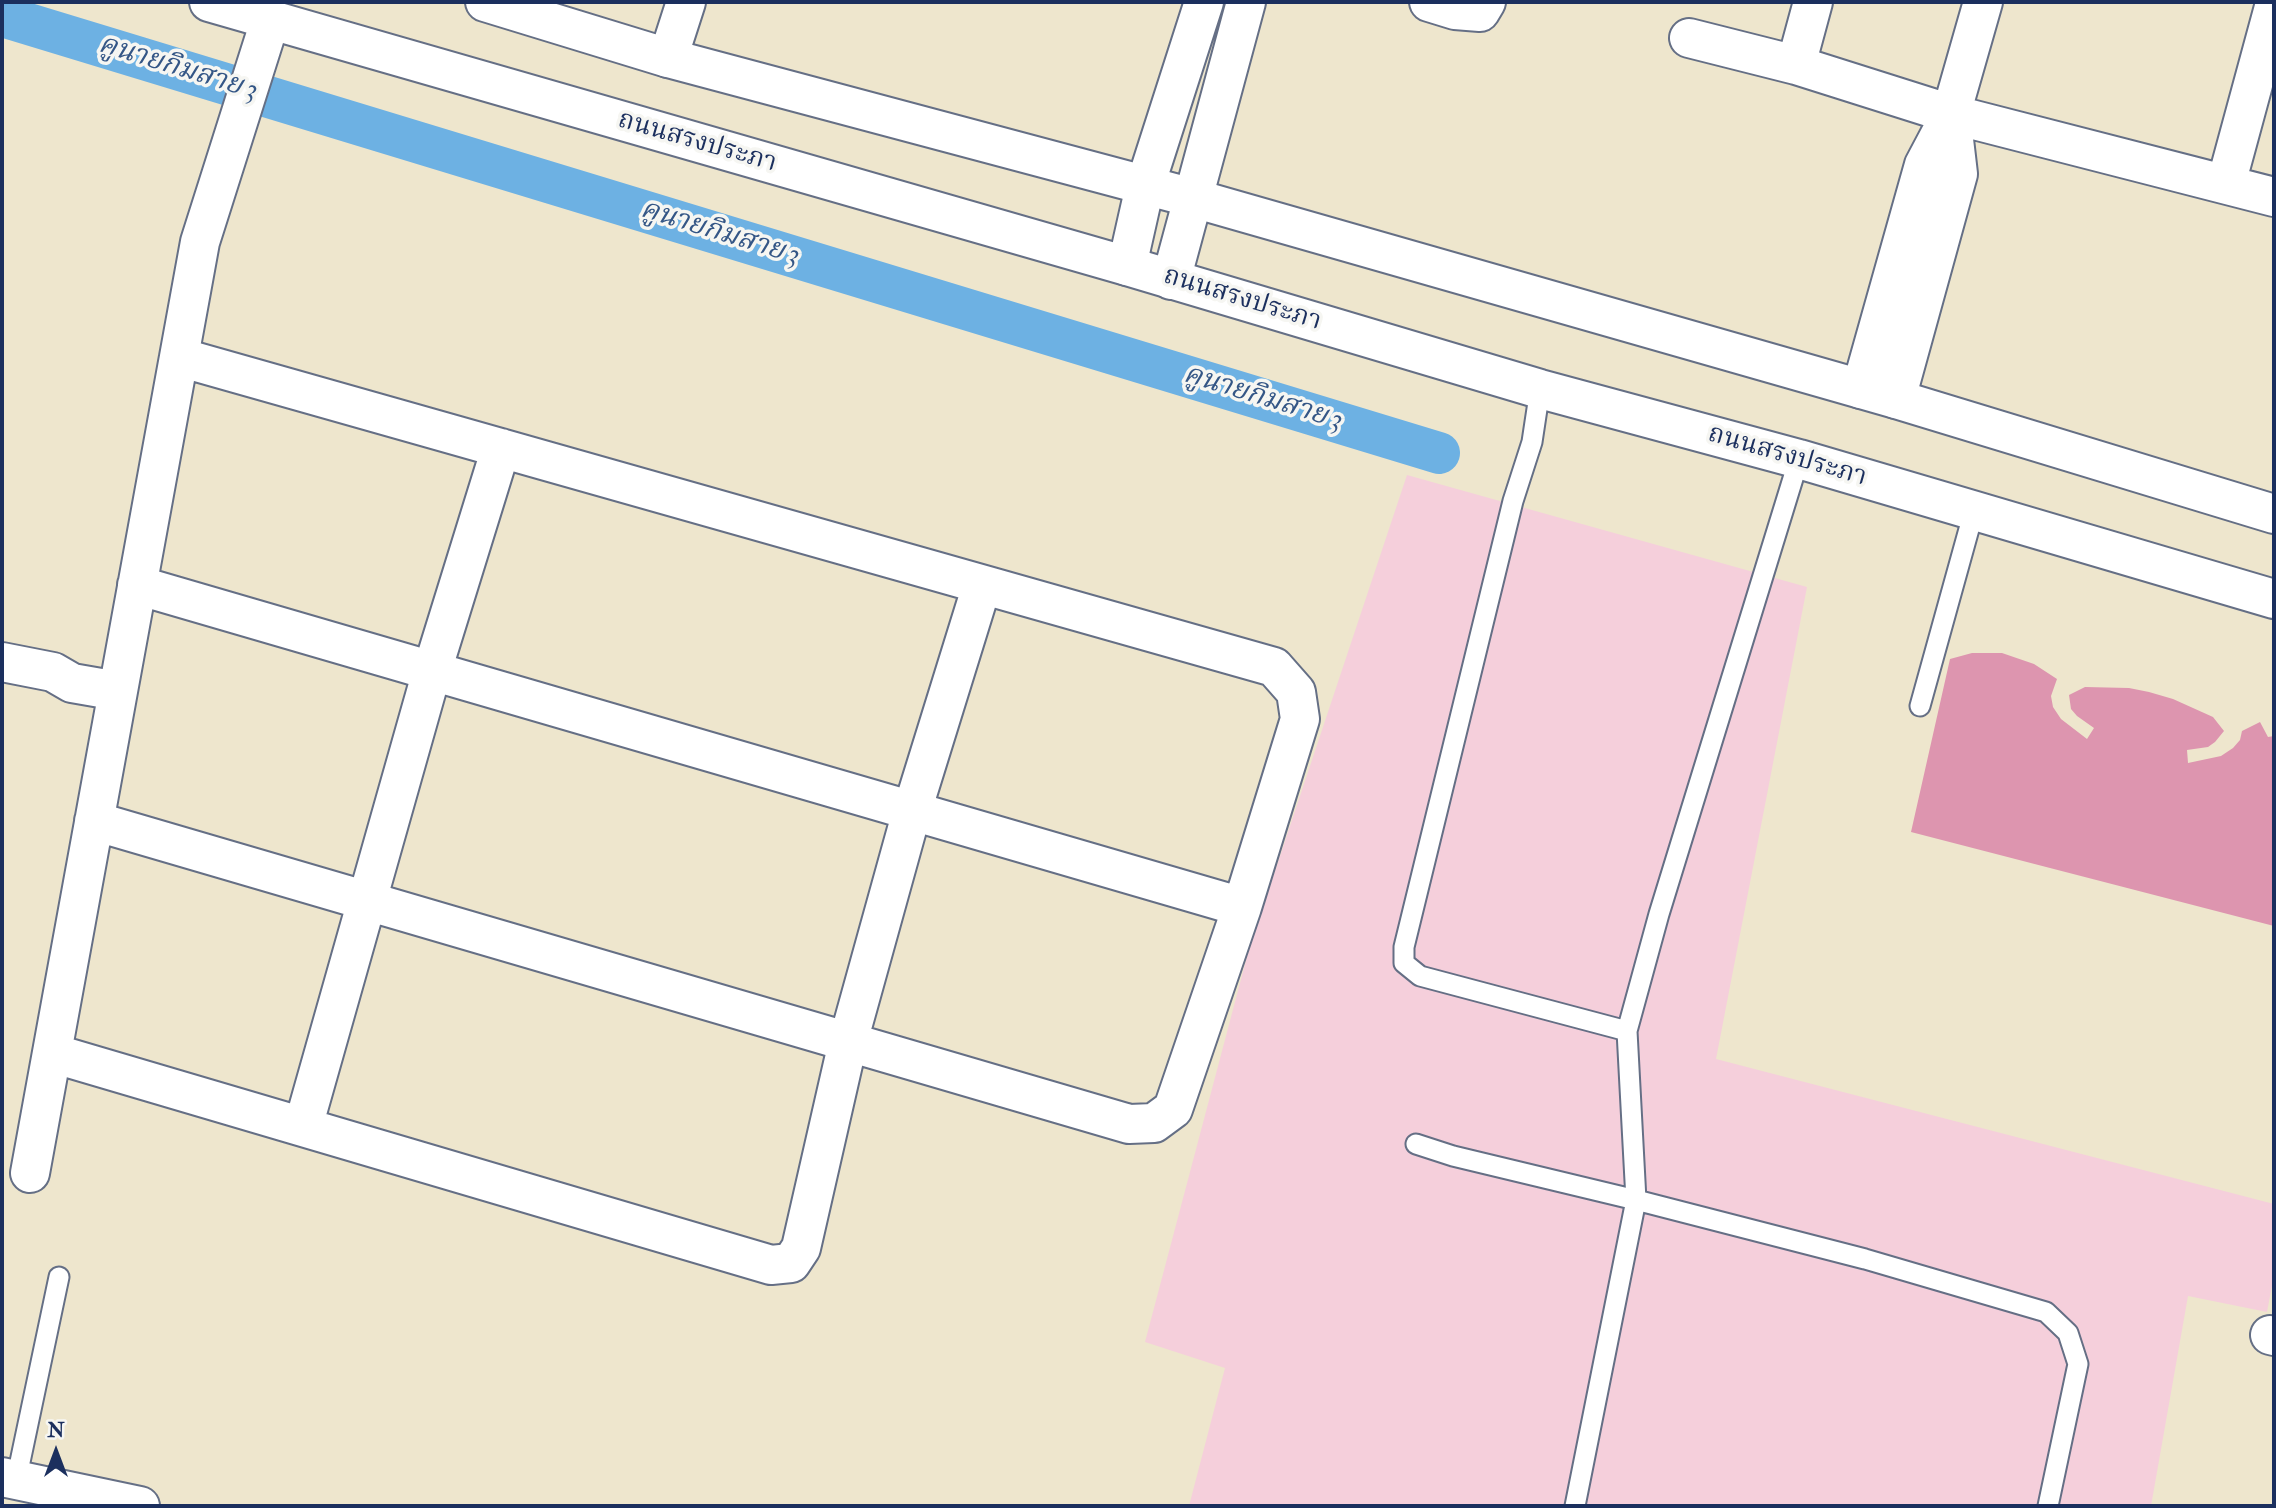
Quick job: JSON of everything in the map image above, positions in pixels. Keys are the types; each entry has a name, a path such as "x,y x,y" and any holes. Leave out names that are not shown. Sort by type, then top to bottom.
{"street":[{"name":"ถนนสรงประภา","path":"209,2 1127,266 1540,389 1800,460 2274,598"},
{"path":"485,2 668,58 1193,198 1879,394 2274,514"},
{"path":"668,58 686,2"},
{"path":"1127,266 1145,186 1204,2"},
{"path":"1171,280 1247,2"},
{"path":"1429,2 1455,10 1480,12 1486,2"},
{"path":"1796,65 1813,2"},
{"path":"1879,394 1924,165 1951,114 1983,2"},
{"path":"2226,184 2274,7"},
{"path":"30,1173 200,242 270,21"},
{"path":"1689,38 1796,65 1951,114 2274,197"},
{"path":"94,821 1129,1124 1154,1123 1173,1109 1242,907 1300,719 1296,692 1274,667 179,357"},
{"path":"303,1127 432,671 501,448"},
{"path":"51,1053 771,1265 791,1262 801,1248 848,1042 912,811 982,584"},
{"path":"137,585 1242,907"},
{"path":"2,662 53,672 71,666 120,681"},
{"path":"9,1479 140,1506"}],"lane":[{"path":"1540,389 1532,442 1513,501 1404,947 1404,963 1420,976 1627,1031"},
{"path":"1576,1506 1636,1200 1627,1031 1659,914 1800,460"},
{"path":"1920,706 1974,510"},
{"path":"1416,1144 1453,1156 1865,1259 2046,1312 2068,1333 2078,1364 2048,1506"},
{"path":"9,1479 59,1277"}],"shaded area":[{"path":"1407,475 1807,587 1716,1059 2274,1204 2274,1275 2267,1312 2188,1296 2151,1506 1189,1506 1225,1368 1145,1342 1249,949"}],"building":[{"path":"1972,653 2002,653 2034,664 2057,679 2051,696 2053,707 2061,719 2087,739 2094,728 2071,709 2069,695 2085,687 2129,688 2149,692 2173,699 2213,717 2224,731 2208,747 2187,750 2188,763 2221,756 2240,740 2242,731 2260,722 2268,737 2274,736 2274,926 1911,832 1950,659"}],"waterway":[{"name":"คูนายกิมสาย 3","path":"2,16 1439,453"}]}
